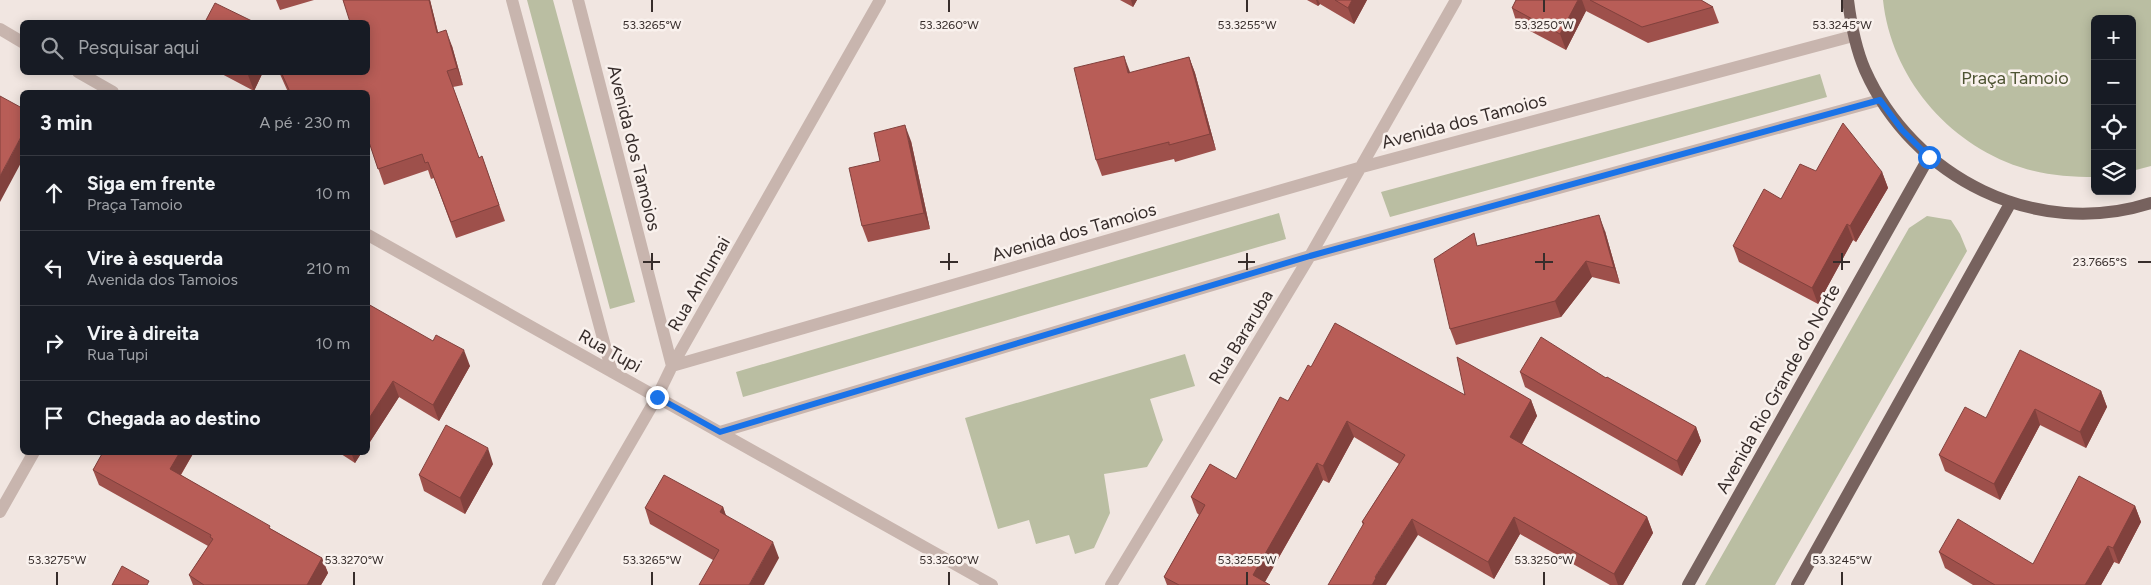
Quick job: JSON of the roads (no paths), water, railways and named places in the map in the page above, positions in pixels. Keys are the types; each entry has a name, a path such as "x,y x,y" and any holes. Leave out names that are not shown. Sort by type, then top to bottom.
{"main road":[{"path":"1848,0 1853,36 1864,69 1880,100 1902,130 1929,157 1954,176 1981,191 2043,211 2077,214 2110,213 2151,204"},
{"name":"Avenida Rio Grande do Norte","path":"1688,585 1929,157"},
{"path":"1797,585 2011,202"}],"street":[{"path":"512,0 612,372"},
{"name":"Avenida dos Tamoios","path":"578,0 672,366 1362,167 1853,36"},
{"name":"Rua Anhumai","path":"548,585 657,397 672,366 880,0"},
{"name":"Rua Bararuba","path":"1111,585 1310,256 1456,0"},
{"path":"0,29 20,41"},
{"path":"83,75 110,90"},
{"path":"720,432 1310,256 1880,100"},
{"name":"Rua Tupi","path":"370,236 992,585"},
{"path":"0,512 32,455"}],"park label":[{"name":"Praça Tamoio","path":"2015,78"}]}
